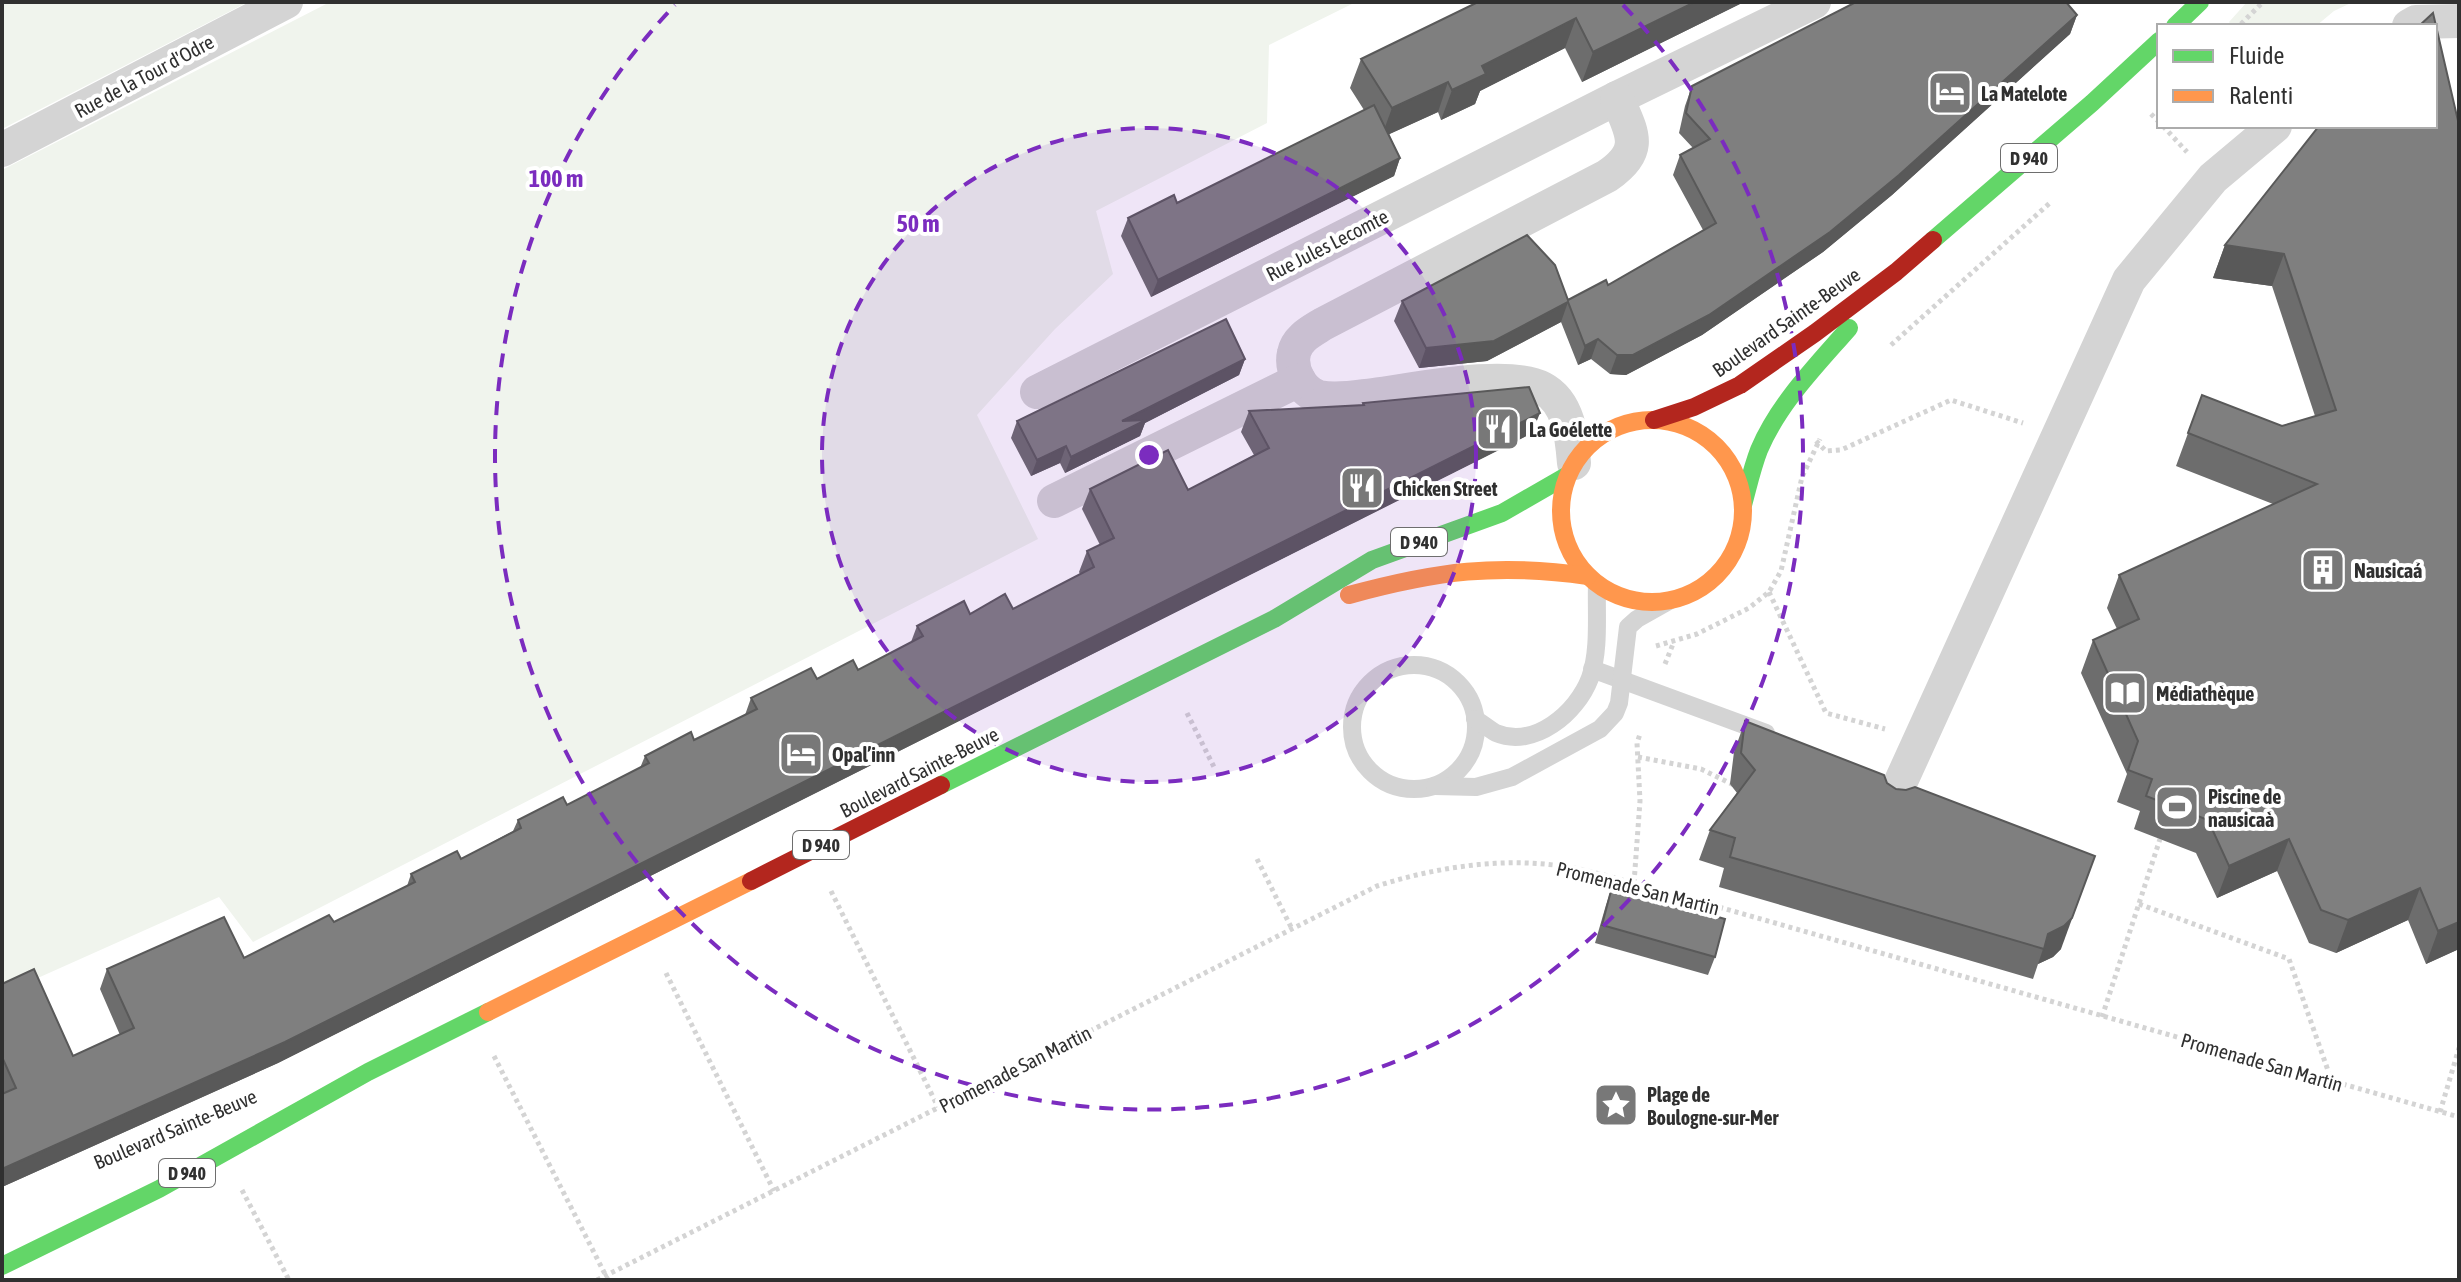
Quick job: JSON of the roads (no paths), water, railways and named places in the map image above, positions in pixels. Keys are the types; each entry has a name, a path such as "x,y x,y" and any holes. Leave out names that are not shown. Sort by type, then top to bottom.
{"main road":[{"path":"2177,24 2200,2"},
{"name":"Boulevard Sainte-Beuve","path":"1654,420 1694,407 1740,385 1896,272 2157,43"},
{"name":"Boulevard Sainte-Beuve","path":"1743,505 1760,448 1779,416 1814,368 1896,272"},
{"path":"1654,420 1692,429 1715,445 1733,468 1743,505 1738,543 1724,567 1704,587 1669,601 1652,603 1611,593 1593,580 1571,554 1562,529 1561,502 1571,469 1593,442 1608,431 1654,420"},
{"name":"Boulevard Sainte-Beuve","path":"2,1266 159,1189 368,1072 1274,619 1372,560 1502,513 1571,469"},
{"name":"Boulevard Sainte-Beuve","path":"1274,619 1378,586 1451,571 1510,566 1549,569 1593,580"},
{"name":"Boulevard Sainte-Beuve","path":"230,1129 368,1072"}],"street":[{"name":"Rue de la Tour d'Odre","path":"2,150 286,2"},
{"name":"Rue Jules Lecomte","path":"1037,392 1617,98 1814,2"},
{"path":"2412,24 2459,21"},
{"path":"1571,469 1570,431 1564,412 1551,394 1535,385 1481,382 1333,398 1313,395 1304,388 1294,366 1294,353 1299,341 1309,332 1622,166 1633,146 1632,134 1617,98"},
{"path":"1892,801 2129,280 2213,178 2273,128"},
{"path":"1054,501 1299,380"}],"lane":[{"path":"1475,719 1504,735 1521,737 1554,724 1572,706 1586,686 1592,669 1593,580"},
{"path":"1433,786 1452,776 1466,760 1475,740 1473,708 1463,689 1447,675 1427,666 1395,668 1376,678 1360,695 1352,728 1362,761 1378,777 1388,783 1410,788 1476,787 1501,781 1590,735 1615,713 1623,679 1628,627 1669,601"},
{"path":"1592,669 1779,738"}],"place":[{"name":"La Matelote","path":"1950,93"},
{"name":"La Goélette","path":"1498,429"},
{"name":"Chicken Street","path":"1362,488"},
{"name":"Nausicaá","path":"2323,570"},
{"name":"Médiathèque","path":"2125,693"},
{"name":"Opal’inn","path":"801,754"},
{"name":"Piscine de nausicaà","path":"2177,807"},
{"name":"Plage de Boulogne-sur-Mer","path":"1616,1105"}]}
